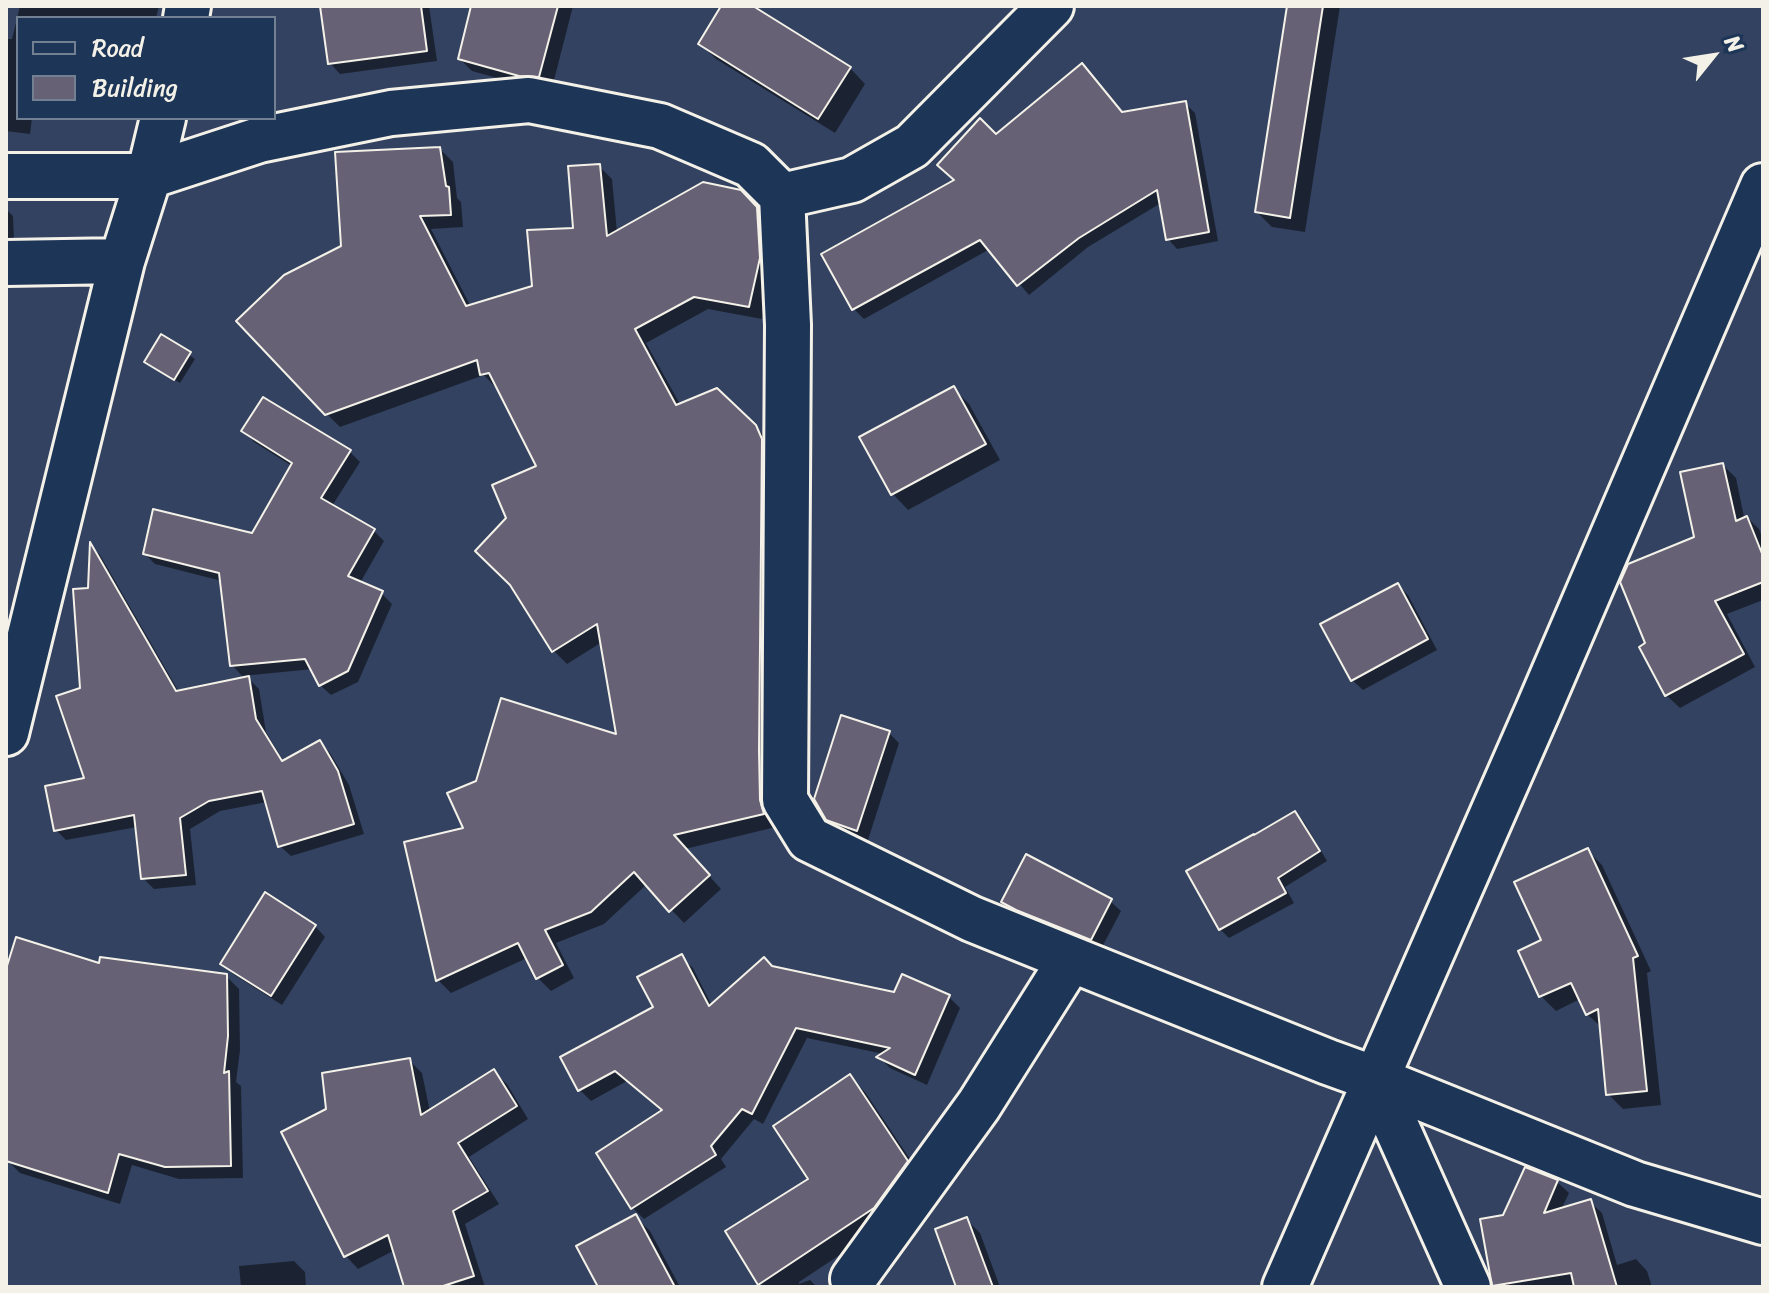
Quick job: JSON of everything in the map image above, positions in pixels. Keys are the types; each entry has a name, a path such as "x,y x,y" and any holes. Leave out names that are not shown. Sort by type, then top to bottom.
{"street":[{"path":"782,196 852,180 912,146 1051,6"},
{"path":"6,176 149,176 259,140 391,113 529,100 660,126 751,165 782,196 788,325 785,800 809,839 972,919 1071,959 1635,1184 1763,1222"},
{"path":"6,733 122,261 149,176 163,120"},
{"path":"1285,1287 1763,186"},
{"path":"6,263 122,261"},
{"path":"853,1279 979,1105 1071,959"},
{"path":"1375,1079 1468,1287"}],"building":[{"path":"320,6 421,6 427,51 328,64"},
{"path":"471,6 558,6 539,77 519,76 458,59"},
{"path":"721,6 753,6 851,67 818,119 698,44"},
{"path":"1287,6 1323,6 1290,218 1255,212"},
{"path":"1082,63 1122,112 1186,101 1209,232 1166,240 1157,190 1079,238 1017,286 980,240 852,310 821,254 954,180 937,165 980,118 996,134"},
{"path":"440,147 446,186 449,187 451,215 420,216 466,306 532,286 527,230 573,228 568,166 600,164 607,236 703,182 741,190 757,207 760,258 749,307 694,297 635,329 676,405 717,388 756,425 762,439 759,751 760,800 764,814 674,835 710,875 669,912 634,872 591,912 545,930 563,965 536,979 518,943 436,981 404,842 463,828 447,793 476,781 501,698 616,734 597,624 552,652 510,585 475,551 506,518 492,485 536,466 489,373 480,375 477,360 325,415 236,321 284,275 341,246 335,152"},
{"path":"161,334 191,352 174,380 144,362"},
{"path":"954,386 986,444 891,495 859,437"},
{"path":"263,397 351,450 321,498 375,529 348,576 383,591 348,671 319,686 305,659 230,666 219,573 143,554 153,509 252,533 292,463 241,431"},
{"path":"1723,463 1736,521 1747,516 1763,556 1763,582 1715,601 1744,654 1665,696 1639,647 1645,643 1620,582 1628,564 1694,537 1680,472"},
{"path":"90,542 176,691 249,676 256,719 282,761 320,740 338,771 354,824 278,847 262,791 209,801 180,818 186,875 141,879 134,815 54,831 45,786 84,778 56,696 80,688 73,589 88,588"},
{"path":"1398,583 1428,639 1351,681 1320,624"},
{"path":"841,715 890,731 857,831 826,820 814,799"},
{"path":"1295,811 1320,851 1278,878 1286,893 1219,930 1186,871"},
{"path":"1588,848 1638,956 1633,958 1647,1091 1606,1095 1598,1009 1586,1015 1571,983 1539,997 1518,951 1541,940 1514,882"},
{"path":"1026,854 1112,899 1091,940 1001,902"},
{"path":"265,892 316,925 271,996 220,964"},
{"path":"16,937 99,963 100,957 227,974 228,1036 224,1073 229,1071 231,1166 165,1167 119,1154 108,1193 6,1161 6,969"},
{"path":"682,954 709,1006 764,957 772,966 894,992 902,974 950,995 915,1075 876,1057 890,1048 796,1028 752,1114 742,1109 711,1146 716,1155 631,1209 596,1153 662,1110 615,1071 578,1091 560,1057 653,1007 637,977"},
{"path":"410,1058 421,1115 494,1069 517,1106 458,1143 488,1191 453,1211 474,1276 440,1287 404,1287 388,1235 344,1257 281,1132 326,1109 322,1073"},
{"path":"850,1074 908,1161 874,1208 758,1285 725,1231 808,1179 773,1126"},
{"path":"1525,1167 1558,1180 1544,1213 1591,1199 1617,1287 1574,1287 1571,1273 1492,1286 1480,1219 1503,1215"},
{"path":"636,1214 675,1287 598,1287 576,1246"},
{"path":"967,1217 993,1287 956,1287 935,1229"}]}
